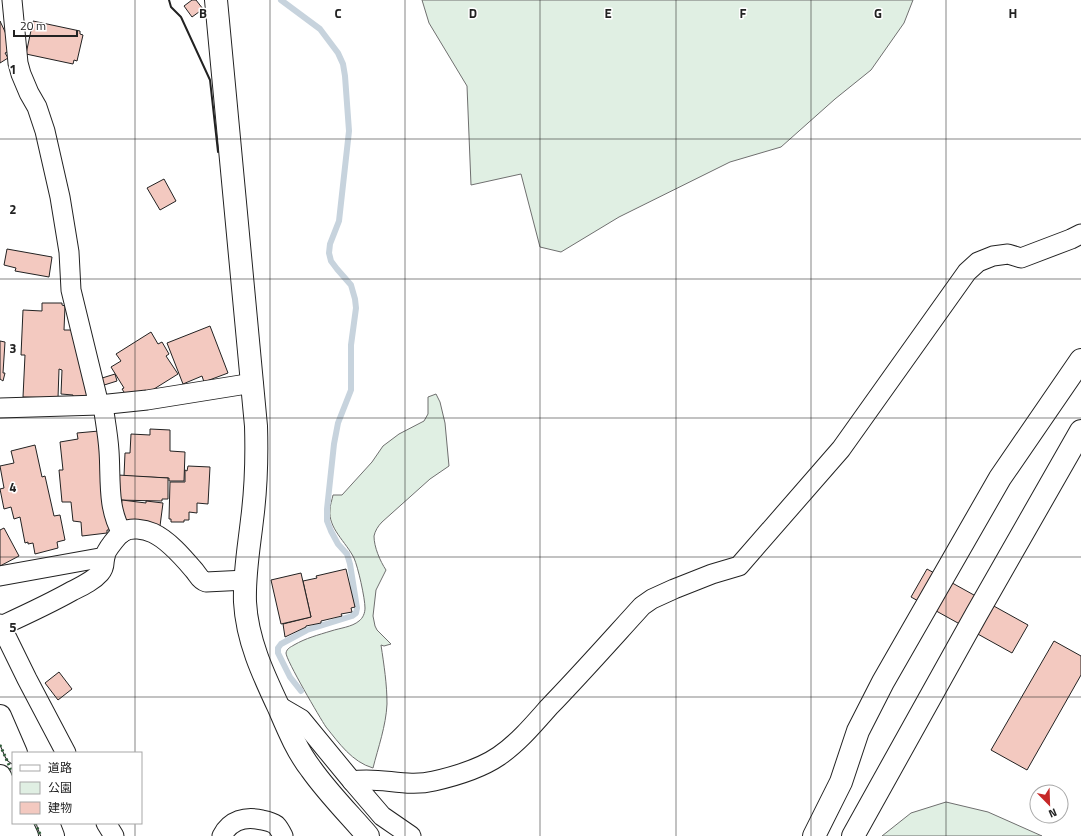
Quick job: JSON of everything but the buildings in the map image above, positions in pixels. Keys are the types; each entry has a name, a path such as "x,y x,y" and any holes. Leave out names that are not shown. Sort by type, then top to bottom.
{"main road":[{"path":"216,0 256,426 257,471 245,602 248,625 255,652 277,705 300,752 326,788 368,836"},
{"path":"814,836 841,782 863,720 887,675 1000,478 1081,360"},
{"path":"853,836 976,615 1081,431"},
{"path":"0,716 16,752"},
{"path":"0,776 12,804"},
{"path":"0,811 8,836"},
{"path":"21,824 27,836"},
{"path":"48,824 53,836"}],"street":[{"path":"12,0 18,63 25,84 37,107 60,197 69,252 71,290 101,405 109,451 111,498 115,519 122,532"},
{"path":"352,782 364,779 415,784 434,781 466,772 500,755 532,726 642,606 674,588 739,566 841,449 967,272 978,262 992,256 1008,254 1021,258 1081,234"},
{"path":"0,408 101,405 153,399 253,383"},
{"path":"65,752 0,625 51,603 94,579 101,572 105,564 104,557 122,532 128,530 145,530 158,536 177,552 201,580 206,582 246,580"},
{"path":"0,576 104,557"},
{"path":"277,705 301,719 352,782 382,816 411,836"},
{"path":"222,836 224,831 232,824 251,818 268,821 274,824 283,836"},
{"path":"107,824 114,836"}],"green space":[{"path":"422,0 913,0 904,23 871,70 835,99 781,147 730,162 619,217 561,252 540,247 521,174 471,185 467,86 429,23"},
{"path":"436,394 440,402 445,423 449,466 430,479 382,522 374,536 378,554 386,570 376,590 373,616 377,630 391,644 384,646 381,645 386,682 387,704 383,729 373,768 352,757 326,727 297,677 286,653 289,648 303,640 353,625 363,617 365,603 356,562 351,552 338,535 330,517 330,506 333,495 342,495 372,462 383,446 399,434 424,421 428,414 428,397"},
{"path":"946,802 988,812 1042,836 882,836 911,813"}],"waterway":[{"path":"281,0 320,29 338,53 343,64 349,131 339,221 330,244 329,253 331,261 351,285 356,308 351,345 351,390 338,423 334,444 327,521 338,544 347,554 357,608 356,613 352,616 307,630 281,644 278,648 278,653 290,677 301,691"}],"hedge":[{"path":"0,745 12,772"},
{"path":"35,824 41,836"}],"wall":[{"path":"169,0 171,7 181,17 210,80 218,152"}]}
